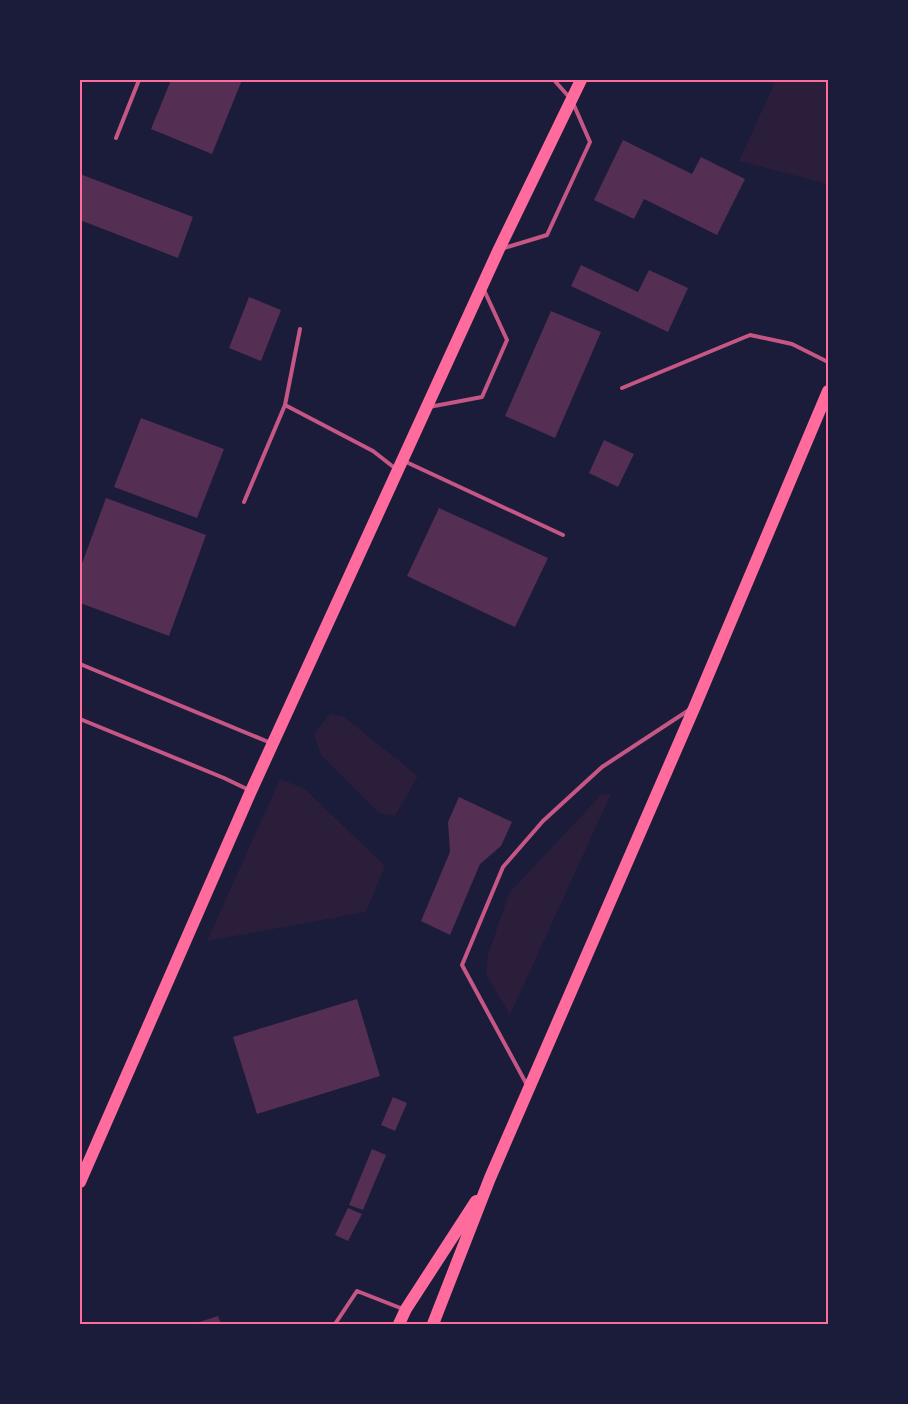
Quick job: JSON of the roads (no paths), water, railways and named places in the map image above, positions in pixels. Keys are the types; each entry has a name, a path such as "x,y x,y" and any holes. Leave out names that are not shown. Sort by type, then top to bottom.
{"main road":[{"path":"80,1182 251,791 499,249 581,80"},
{"path":"433,1324 490,1178 695,706 828,391"},
{"path":"400,1324 406,1309 490,1178"}],"lane":[{"path":"116,138 139,80"},
{"path":"499,249 547,235 590,142 571,100 554,80"},
{"path":"426,408 482,397 507,340 482,286"},
{"path":"244,502 284,405 300,329"},
{"path":"622,388 750,335 792,344 828,362"},
{"path":"284,405 400,465 563,535"},
{"path":"80,664 274,744"},
{"path":"528,1089 462,965 503,867 543,821 602,767 695,706"},
{"path":"80,719 224,778 251,791"},
{"path":"335,1324 357,1291 406,1309"}]}
